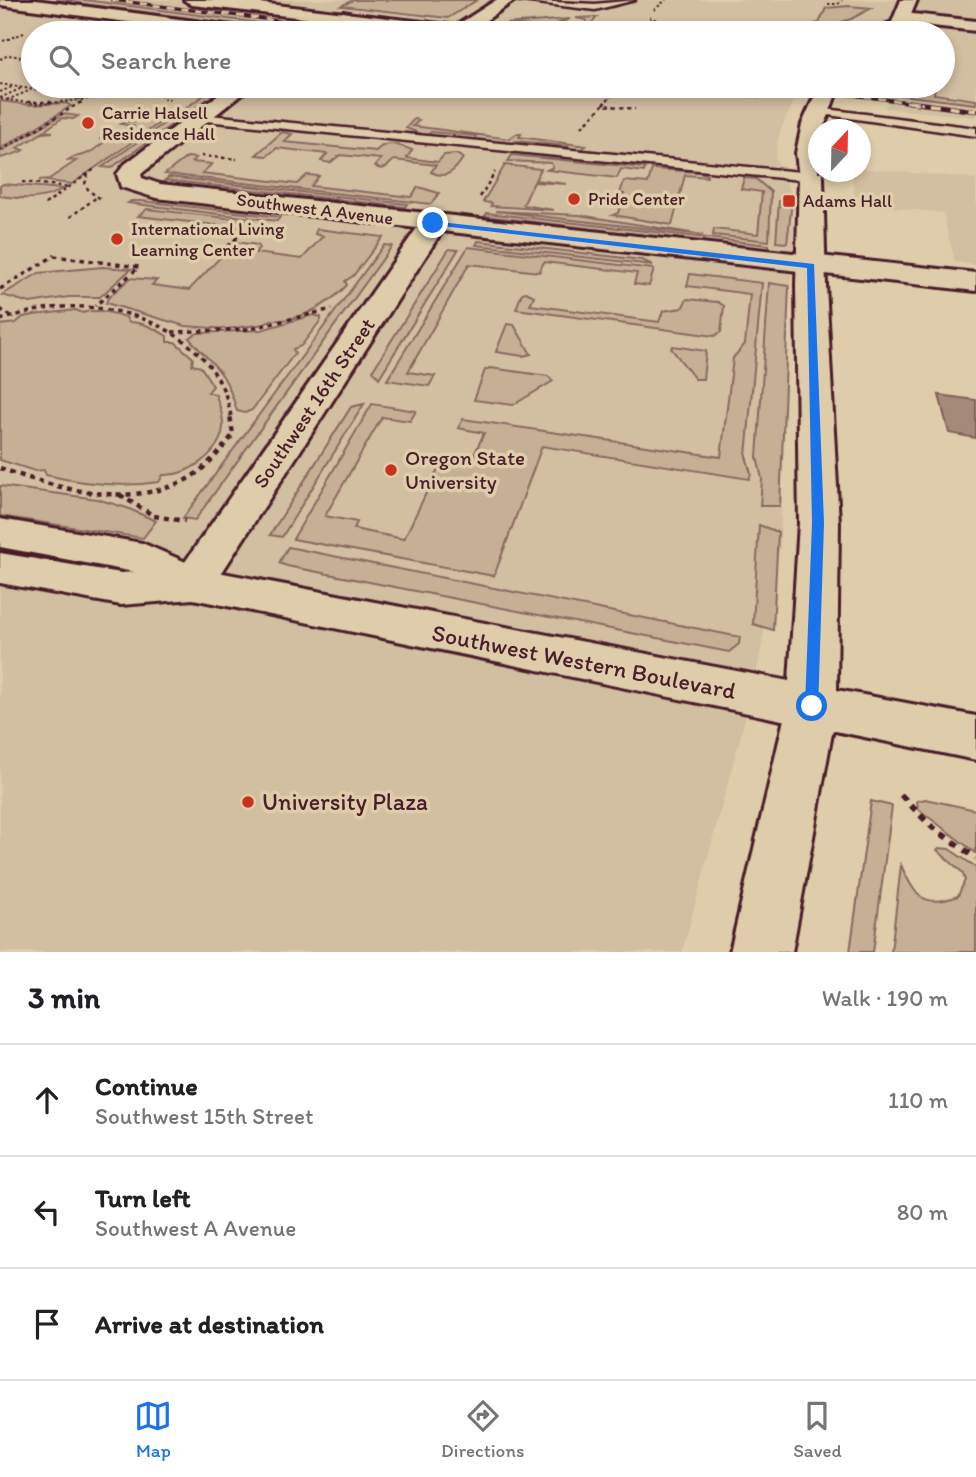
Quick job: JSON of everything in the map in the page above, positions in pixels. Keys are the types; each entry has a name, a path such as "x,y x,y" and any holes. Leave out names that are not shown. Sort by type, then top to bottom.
{"street":[{"path":"0,0 157,21"},
{"path":"192,0 376,21"},
{"path":"481,21 507,0"},
{"path":"909,0 904,19 925,21"},
{"path":"336,21 343,17"},
{"path":"955,24 976,26"},
{"path":"199,118 226,98"},
{"path":"816,119 824,98"},
{"name":"Southwest A Avenue","path":"199,118 133,169 129,174 130,182 156,191 976,282"},
{"path":"761,952 812,706 818,523 811,182"},
{"name":"Southwest 16th Street","path":"193,583 433,223"},
{"name":"Southwest Western Boulevard","path":"0,533 142,558 193,583 976,738"},
{"name":"Southwest Western Boulevard","path":"0,568 121,589 193,583"}],"lane":[{"path":"517,0 595,7 631,0"},
{"path":"824,98 976,132"},
{"path":"199,118 508,150 808,177"}],"path":[{"path":"828,4 838,4 842,0"},
{"path":"0,54 21,57"},
{"path":"0,59 9,55"},
{"path":"1,85 21,88"},
{"path":"0,92 14,86"},
{"path":"0,98 21,89"},
{"path":"6,100 21,94"},
{"path":"0,98 39,104 99,98"},
{"path":"163,98 175,100"},
{"path":"574,134 609,98"},
{"path":"0,151 81,104 80,100"},
{"path":"603,104 635,109"},
{"path":"479,198 508,150"},
{"path":"199,155 237,159"},
{"path":"22,182 69,187"},
{"path":"70,217 97,197"},
{"path":"222,253 247,228"},
{"path":"0,289 54,256 139,267 94,307"},
{"path":"0,320 68,306 94,307 134,314 172,332 205,361 223,388 230,410 233,435 210,462 186,480 168,487 119,494 36,483 0,468"},
{"path":"0,309 11,316"},
{"path":"172,332 249,329 333,309"},
{"path":"119,494 154,516 229,530"},
{"path":"901,795 932,827 976,858"}],"shaded area":[{"name":"Oregon State University","path":"0,0 976,0 976,117 883,107 889,104 891,98 955,98 955,21 21,21 21,98 795,98 780,131 775,157 791,193 794,255 788,303 780,546 754,686 682,952 0,952"},
{"path":"52,0 85,0 244,21 211,21"},
{"path":"353,0 477,0 448,18 341,6"},
{"path":"826,8 872,8 845,21 820,21"},
{"path":"597,17 594,21 576,18"},
{"path":"955,97 976,100 976,104 926,98"},
{"path":"200,98 209,98 111,168 102,167"},
{"path":"0,101 30,105 66,103 71,106 0,149"},
{"path":"165,109 178,110 72,184 39,180 49,179 76,161 68,160 95,150 107,140 99,139 113,138 133,126 121,124 126,121 134,122 147,112 159,113"},
{"path":"63,114 78,116 73,119 62,118 44,131 53,132 42,133 17,148 24,150 0,158 0,152"},
{"path":"414,119 419,120 413,126 510,139 521,134 519,137 586,146 581,150 567,149 568,146 515,141 513,144 474,140 476,136 431,132 427,136 406,128"},
{"path":"282,132 292,134 284,142 376,151 384,145 393,144 412,150 407,158 438,162 444,155 456,154 463,158 457,167 446,175 441,175 431,172 436,165 394,160 380,169 375,166 381,159 340,155 330,163 321,161 327,154 277,148 267,156 256,155"},
{"path":"512,155 645,168 644,172 621,169 617,178 547,170 553,167 551,163 508,161"},
{"path":"187,157 196,158 192,162 212,164 202,173 297,184 307,175 319,176 311,186 411,197 418,187 439,193 431,204 165,174"},
{"path":"505,165 541,169 535,180 567,184 534,182 523,205 554,210 491,206 492,203 483,202"},
{"path":"652,169 700,172 707,177 685,175 672,225 613,215 618,213 624,194 620,193 624,181 648,183"},
{"path":"871,169 976,179 976,265 955,262 943,213 855,203 853,182 871,182"},
{"path":"169,177 407,204 405,207 165,180"},
{"path":"744,178 756,179 771,192 769,241 713,235 714,229 758,234 762,192 741,189"},
{"path":"3,184 63,189 40,197 16,198 0,196 0,186"},
{"path":"131,201 280,217 277,221 128,203"},
{"path":"779,201 792,202 787,243 776,242"},
{"path":"147,209 247,221 240,228 138,216"},
{"path":"496,211 579,215 703,235"},
{"path":"487,213 769,245 769,250 485,216"},
{"path":"317,229 383,237 353,276 345,281 347,285 340,292 302,315 227,329 185,326 106,303 130,278 157,280 152,285 189,290 235,242 258,245 255,253 302,259 323,236 315,234"},
{"path":"478,241 642,260 653,265 476,245"},
{"path":"384,245 392,246 195,520 183,518"},
{"path":"468,247 654,269 649,286 634,284 637,273 544,262 539,272 469,264 408,372 435,376 429,386 387,380"},
{"path":"449,249 458,250 379,378 373,370"},
{"path":"102,267 131,269 100,297 69,297 30,303 2,295 39,273"},
{"path":"690,274 762,283 746,456 751,474 749,479 542,446 494,576 293,539 372,404 416,411 410,421 382,417 325,516 357,522 354,529 404,539 442,460 470,464 484,433 458,428 463,419 721,457 733,358 745,344 750,294 687,286"},
{"path":"769,283 789,286 780,506 760,506 762,479 757,457"},
{"path":"522,293 534,296 530,305 659,322 663,311 682,308 687,299 718,302 724,306 721,332 714,336 516,309"},
{"path":"76,310 82,313 109,313 126,317 128,322 153,328 167,336 167,342 175,342 193,358 192,365 201,367 213,386 208,392 216,395 223,427 216,446 201,462 182,472 163,475 159,482 116,485 46,475 44,470 35,471 0,460 0,325 16,323 23,317"},
{"path":"313,315 321,317 321,320 301,346 293,349 295,353 252,410 245,413 237,411 223,377 189,338 198,333 261,330"},
{"path":"507,324 514,325 531,354 523,356 496,352"},
{"path":"673,346 706,351 703,379 695,379 671,348"},
{"path":"490,368 548,376 553,381 513,405 474,400 485,370"},
{"path":"939,395 976,400 976,438 949,433"},
{"path":"364,404 282,537 270,535 351,407"},
{"path":"0,486 97,499 156,521 143,538 0,516"},
{"path":"759,525 778,532 773,630 753,624"},
{"path":"288,547 740,637 739,644 729,652 287,566 279,563"},
{"path":"925,799 976,810 976,853 918,809 917,801"},
{"path":"871,801 892,806 873,952 850,952"},
{"path":"949,849 976,867 976,952 891,952 901,865 911,885 922,897 936,901 958,896 965,880 962,872 937,850"}],"railway":[{"path":"112,0 279,21"},
{"path":"876,98 923,104"},
{"path":"909,102 976,111"}],"place":[{"name":"Carrie Halsell Residence Hall","path":"88,123"},
{"name":"Pride Center","path":"574,199"},
{"name":"Adams Hall","path":"789,201"},
{"name":"International Living Learning Center","path":"117,239"},
{"name":"Oregon State University","path":"391,470"},
{"name":"University Plaza","path":"248,802"}],"route":[{"path":"433,223 811,265 818,523 812,706"}]}
